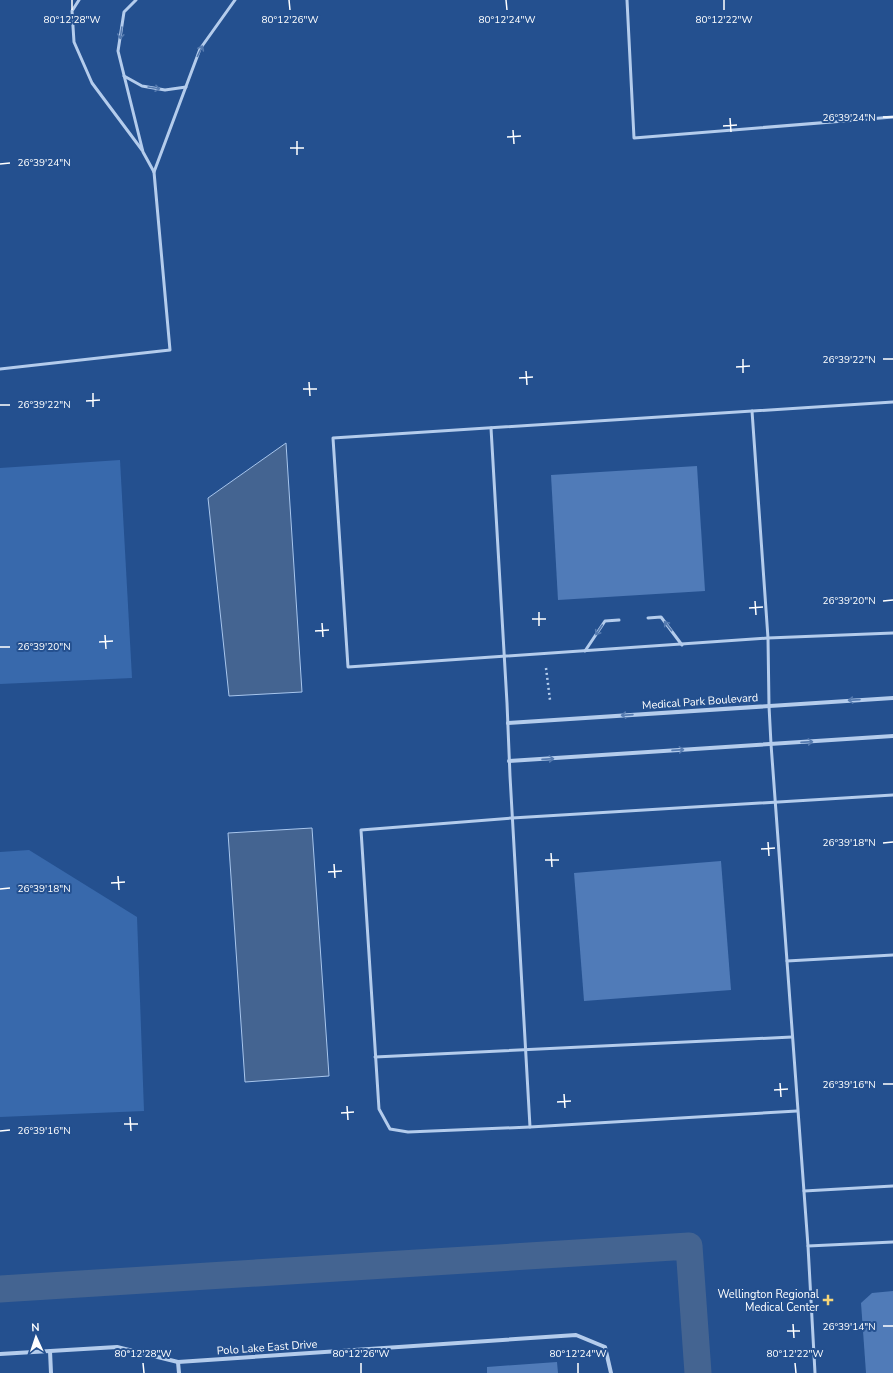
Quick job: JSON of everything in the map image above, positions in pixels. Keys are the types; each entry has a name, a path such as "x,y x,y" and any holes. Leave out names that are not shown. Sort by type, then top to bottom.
{"street":[{"name":"Medical Park Boulevard","path":"508,723 893,698"},
{"path":"509,761 893,736"},
{"name":"Polo Lake East Drive","path":"0,1354 117,1347 178,1362 576,1335 605,1346 610,1373"},
{"path":"50,1351 51,1373"},
{"path":"178,1362 179,1373"}],"lane":[{"path":"0,369 170,350 154,172 143,152 92,83 74,42 72,11 79,0"},
{"path":"136,0 124,12 118,50 143,152"},
{"path":"154,172 200,49 235,0"},
{"path":"627,0 634,138 893,117"},
{"path":"124,76 142,86 165,90 186,88"},
{"path":"893,402 333,438 348,667 768,638 893,633"},
{"path":"752,411 768,638 771,744 808,1246 815,1373"},
{"path":"491,428 530,1127"},
{"path":"648,618 661,617 682,645"},
{"path":"585,651 605,621 619,620"},
{"path":"797,1111 530,1127 408,1132 390,1129 379,1109 361,830 512,818 893,795"},
{"path":"787,961 893,955"},
{"path":"375,1057 792,1037"},
{"path":"804,1191 893,1186"},
{"path":"808,1246 893,1242"}],"path":[{"path":"546,668 550,700"}],"shaded area":[{"path":"286,443 302,692 229,696 208,498"},
{"path":"120,460 132,678 0,684 0,468"},
{"path":"312,828 329,1076 245,1082 228,833"},
{"path":"29,850 137,917 144,1111 0,1117 0,852"}],"building":[{"path":"697,466 705,591 558,600 551,475"},
{"path":"721,861 731,990 584,1001 574,873"},
{"path":"893,1291 893,1373 866,1373 861,1303 872,1293"},
{"path":"557,1362 558,1373 487,1373 487,1367"}],"waterway":[{"path":"0,1289 689,1246 698,1373"}],"place":[{"name":"Wellington Regional Medical Center","path":"828,1300"}]}
